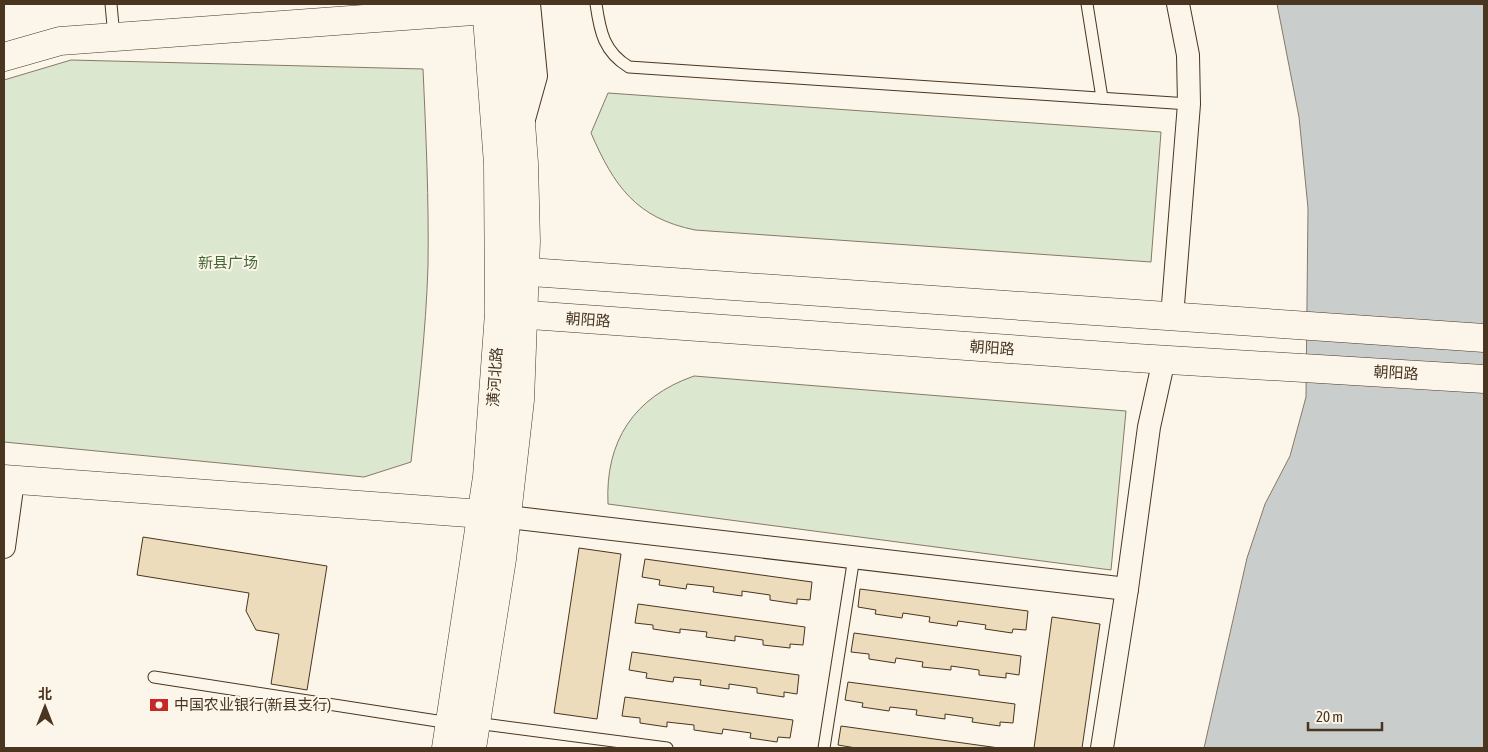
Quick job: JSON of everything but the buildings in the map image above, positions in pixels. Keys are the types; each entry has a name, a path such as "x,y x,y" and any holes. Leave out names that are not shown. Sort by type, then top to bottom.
{"main road":[{"path":"4,57 60,42 495,6"},
{"name":"潢河北路","path":"461,736 495,516 494,398 512,314 522,127 495,6"},
{"name":"潢河北路","path":"495,6 498,164 513,271"},
{"path":"513,271 1484,338"},
{"name":"朝阳路","path":"512,314 1164,360 1484,379"},
{"path":"8,480 495,516"}],"street":[{"path":"522,127 536,76 529,4"},
{"path":"1172,317 1189,104 1188,55 1178,4"},
{"path":"1102,748 1127,589 1149,428 1164,360"},
{"path":"4,547 8,480"},
{"path":"495,516 1127,589"}],"lane":[{"path":"111,4 114,37"},
{"path":"596,4 604,42 619,61 630,67 1189,104"},
{"path":"1087,4 1102,98"},
{"path":"824,748 854,557"},
{"path":"154,677 461,736 667,748"}],"green space":[{"name":"新县广场","path":"71,60 423,69 428,193 428,266 424,340 411,462 364,477 4,442 4,80"},
{"path":"608,93 1161,132 1151,262 695,230 675,225 642,208 630,197 618,184 600,152 591,133"},
{"path":"694,376 1126,411 1111,570 608,504 608,481 612,460 618,441 627,424 655,396 673,385"}],"shaded area":[{"path":"1277,4 1484,4 1484,748 1204,748 1247,558 1265,504 1290,456 1306,397 1308,208 1299,117"}],"place":[{"name":"中国农业银行(新县支行)","path":"159,705"}]}
